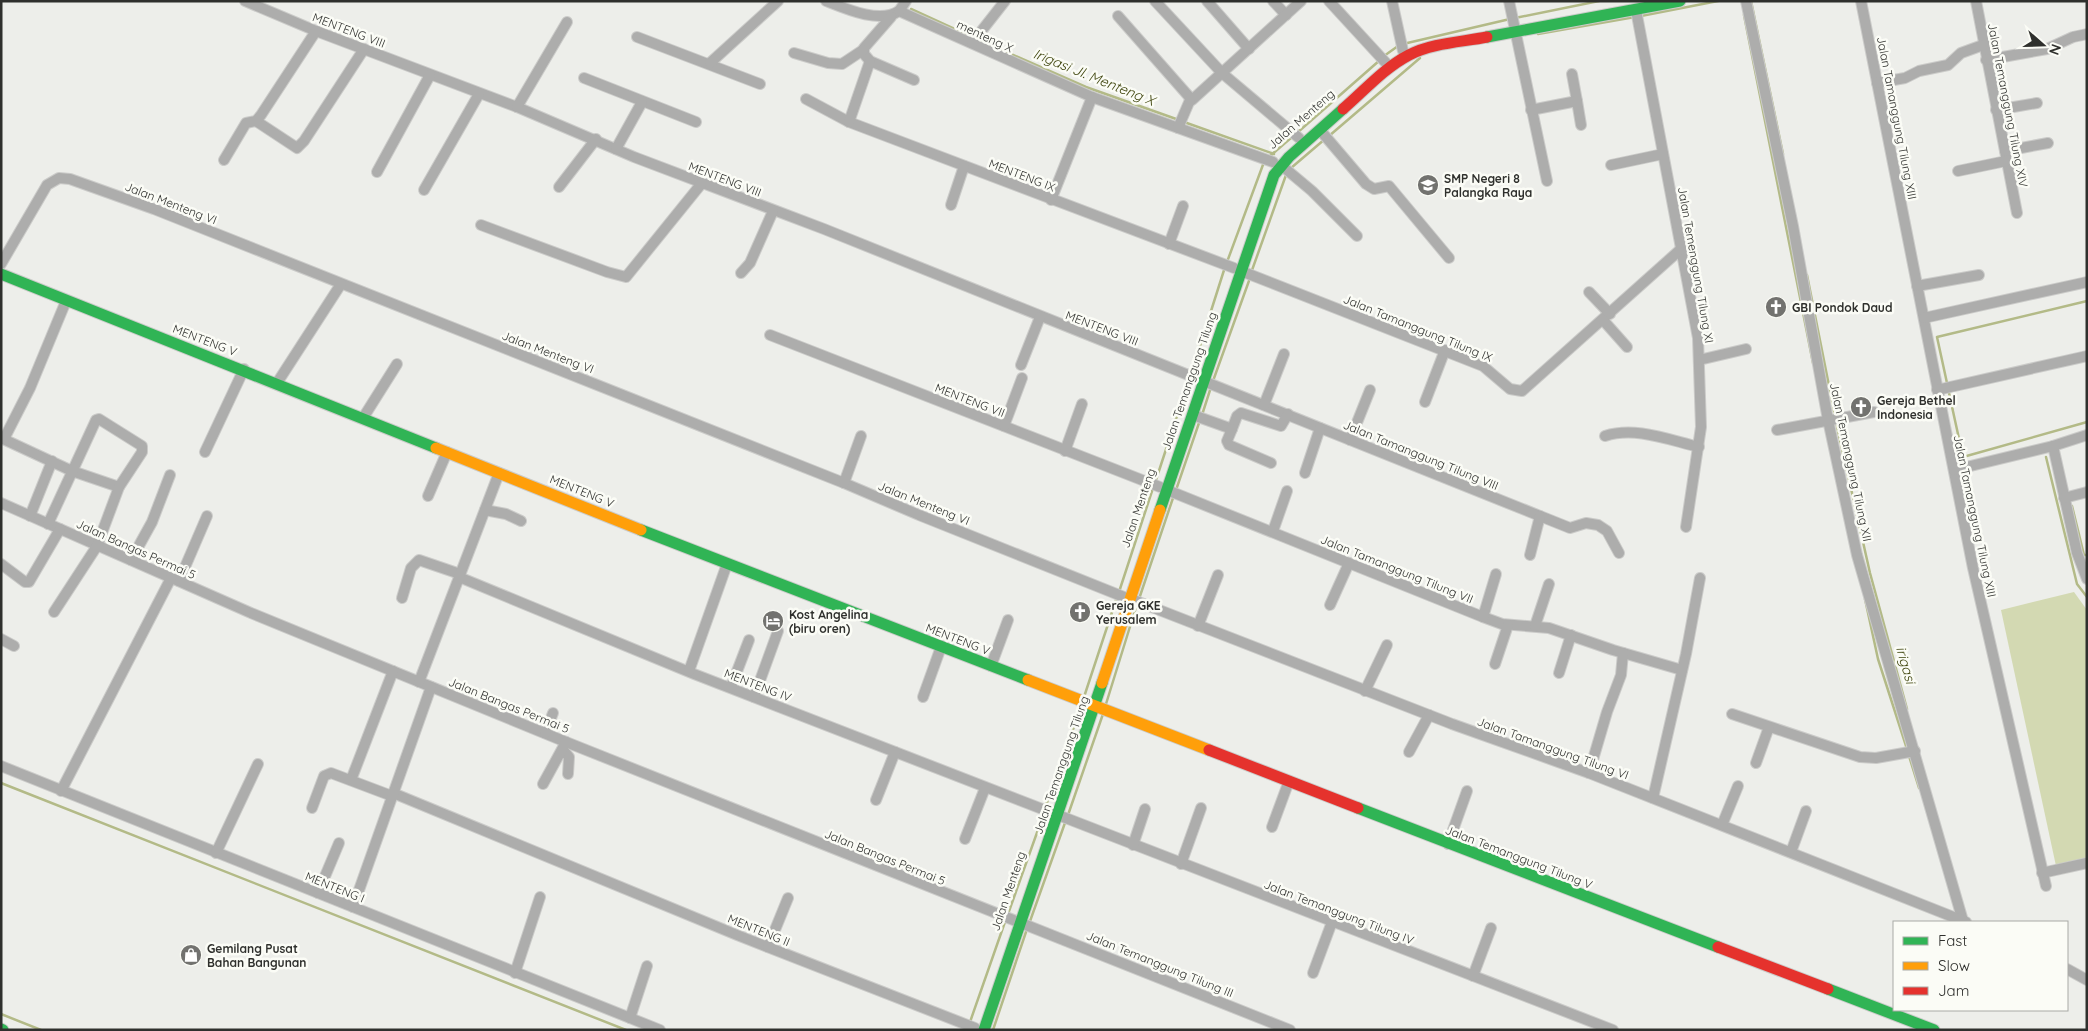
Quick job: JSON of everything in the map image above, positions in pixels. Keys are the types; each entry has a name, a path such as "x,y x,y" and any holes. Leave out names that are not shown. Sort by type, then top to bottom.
{"street":[{"name":"MENTENG VIII","path":"245,1 316,31 479,94 518,107 616,149 1201,380"},
{"path":"710,63 778,1"},
{"name":"menteng X","path":"826,1 878,16 895,14 972,43 1092,96 1277,163"},
{"path":"794,53 828,64 842,64 864,50 906,1"},
{"path":"972,43 1005,1"},
{"path":"1155,1 1222,73 1299,138"},
{"path":"1207,1 1249,49"},
{"path":"1273,1 1286,15"},
{"path":"1190,100 1195,100 1301,1"},
{"path":"1329,1 1386,63"},
{"path":"1392,1 1403,51"},
{"path":"1509,1 1547,181"},
{"name":"Jalan Temanggung Tilung","path":"978,1029 1091,706 1163,489 1193,415 1201,380 1237,269 1277,163 1320,130 1390,68 1409,55 1432,47 1515,28 1632,4 1680,1"},
{"name":"Jalan Temanggung Tilung XII","path":"1746,1 1793,226 1828,420 1858,555 1880,639 1965,921"},
{"name":"Jalan Tamanggung Tilung XIII","path":"1861,1 1937,390 1991,653 2046,886"},
{"name":"Jalan Temanggung Tilung XIV","path":"1978,2 1983,45 2017,213"},
{"name":"Jalan Temenggung Tilung XI","path":"1632,4 1664,154 1698,338 1702,408 1699,447 1686,527"},
{"path":"1118,16 1190,100"},
{"path":"518,107 567,22"},
{"name":"Jalan Menteng","path":"1277,163 1299,138 1386,63 1403,51 1433,41 1515,28"},
{"path":"224,160 246,123 256,121 316,31"},
{"path":"1986,60 2047,50 2073,37 2087,34"},
{"path":"637,37 710,63 760,84"},
{"path":"1878,83 1902,79 1918,70 1948,65 1961,53 1983,45"},
{"path":"256,121 291,146 297,148 304,141 364,49"},
{"path":"864,50 864,54 870,60 914,80"},
{"path":"849,122 870,60"},
{"path":"1572,74 1581,125"},
{"path":"377,172 430,75"},
{"path":"584,78 696,122"},
{"path":"424,190 479,94"},
{"path":"1051,200 1092,96"},
{"name":"MENTENG IX","path":"806,99 849,122 1237,269"},
{"path":"1178,128 1190,100"},
{"path":"1531,110 1577,100"},
{"path":"616,149 642,102"},
{"path":"1996,110 2037,103"},
{"path":"1320,130 1368,185 1374,189 1389,186 1449,258"},
{"path":"559,188 596,140"},
{"path":"1958,171 2048,143"},
{"path":"1611,165 1664,154"},
{"path":"1277,163 1312,191 1357,236"},
{"path":"951,205 964,166"},
{"name":"Jalan Menteng VI","path":"1,264 42,190 51,182 64,178 154,209 844,483 1127,598"},
{"path":"481,226 598,269 626,277 702,183"},
{"path":"1169,244 1183,206"},
{"path":"741,273 750,263 773,211"},
{"name":"Jalan Tamanggung Tilung IX","path":"1237,269 1483,366 1510,388 1522,391 1681,249"},
{"name":"MENTENG V","path":"1,274 244,369 727,564 1091,706"},
{"path":"1917,286 1979,275"},
{"path":"1924,318 2087,282"},
{"path":"277,383 341,284"},
{"path":"1589,292 1627,347"},
{"path":"66,301 30,388 3,439 72,472 119,487"},
{"path":"1021,365 1040,317"},
{"name":"MENTENG VII","path":"770,335 1163,489"},
{"path":"1699,360 1746,349"},
{"path":"1425,402 1445,350"},
{"path":"1264,405 1284,354"},
{"path":"1937,390 2087,356"},
{"path":"363,418 397,364"},
{"path":"205,452 244,369"},
{"path":"1004,426 1022,378"},
{"name":"Jalan Menteng","path":"1163,489 1201,380"},
{"name":"Jalan Tamanggung Tilung VIII","path":"1201,380 1570,528 1586,523 1598,525 1607,531 1619,553"},
{"path":"1350,440 1370,390"},
{"path":"1065,451 1082,404"},
{"path":"1777,430 1874,412"},
{"path":"1271,463 1229,446 1227,441 1237,416 1241,413 1281,426 1288,414"},
{"path":"1193,415 1232,429"},
{"path":"48,524 94,423 99,419 139,443 143,450 119,487 97,546 54,612"},
{"path":"1305,473 1320,428"},
{"path":"1605,436 1615,432 1642,434 1699,447"},
{"path":"1954,470 2053,446 2087,435"},
{"path":"844,483 861,436"},
{"path":"2053,446 2064,498 2087,580"},
{"path":"428,496 447,452"},
{"path":"30,516 52,461"},
{"path":"419,682 499,473"},
{"path":"131,560 152,522 170,475"},
{"name":"Jalan Tamanggung Tilung VII","path":"1163,489 1272,531 1482,617 1508,624 1535,626 1571,635 1623,653 1682,670"},
{"path":"1272,531 1287,492"},
{"path":"2064,498 2087,492"},
{"name":"Jalan Bangas Permai 5","path":"1,503 175,580 545,733 564,746 1017,921"},
{"path":"485,510 506,514 521,521"},
{"path":"61,791 175,580 207,516"},
{"path":"1530,555 1540,516"},
{"path":"1,564 25,582 29,582 60,529"},
{"name":"MENTENG IV","path":"402,598 411,568 419,560 689,672 984,788 1054,813"},
{"path":"1330,605 1349,563"},
{"path":"689,672 727,564"},
{"path":"1482,617 1496,574"},
{"path":"1198,626 1218,575"},
{"path":"1653,798 1682,670 1700,578"},
{"path":"1535,626 1549,584"},
{"name":"Jalan Tamanggung Tilung VI","path":"1127,598 1428,715 1590,773 1963,921"},
{"path":"991,666 1008,620"},
{"path":"1496,664 1508,624"},
{"path":"754,696 778,631"},
{"path":"1560,673 1571,635"},
{"path":"1,639 14,646"},
{"path":"731,687 749,640"},
{"path":"1365,691 1387,645"},
{"path":"923,697 941,647"},
{"path":"1590,773 1604,721 1621,675 1623,653"},
{"path":"351,780 392,671"},
{"path":"353,907 431,687"},
{"name":"Jalan Temanggung Tilung V","path":"1091,706 1289,781 1915,1026 1934,1030"},
{"path":"545,733 553,713"},
{"path":"1732,714 1860,757 1876,758 1915,751"},
{"path":"1409,752 1428,715"},
{"path":"1756,763 1769,727"},
{"path":"564,746 569,757 568,774"},
{"path":"543,784 564,746"},
{"path":"876,800 895,752"},
{"path":"216,852 258,764"},
{"name":"MENTENG I","path":"1,766 660,1030"},
{"name":"MENTENG II","path":"312,808 324,776 327,774 351,780 536,851 768,947 978,1029"},
{"path":"1272,827 1289,781"},
{"path":"1722,825 1738,786"},
{"path":"965,839 984,788"},
{"path":"1448,844 1467,791"},
{"path":"1181,864 1200,808"},
{"path":"1133,845 1145,809"},
{"path":"1791,852 1806,810"},
{"name":"Jalan Temanggung Tilung IV","path":"1054,813 1181,864 1613,1030"},
{"path":"318,893 340,843"},
{"path":"2042,872 2087,863"},
{"path":"515,973 540,897"},
{"path":"768,947 788,898"},
{"name":"Jalan Temanggung Tilung III","path":"1017,921 1290,1030"},
{"path":"1313,973 1332,922"},
{"path":"1472,976 1491,928"},
{"path":"630,1018 647,966"},
{"path":"2068,970 2087,980"}],"green space":[{"path":"2074,592 2087,610 2087,858 2056,866 2001,610"}],"waterway":[{"path":"1515,18 1599,1"},
{"path":"1641,16 1718,1"},
{"path":"1751,1 1783,154"},
{"name":"Irigasi Jl. Menteng X","path":"911,9 972,37"},
{"path":"1744,15 1813,363"},
{"path":"1538,34 1635,17"},
{"path":"1403,44 1510,19"},
{"name":"Irigasi Jl. Menteng X","path":"977,39 1086,87 1179,120"},
{"path":"1384,56 1398,46"},
{"path":"1329,136 1420,58"},
{"path":"1298,132 1380,60"},
{"name":"Irigasi Jl. Menteng X","path":"1184,122 1274,154"},
{"path":"1270,156 1292,137"},
{"path":"1291,168 1325,139"},
{"path":"1227,262 1264,162"},
{"path":"1251,273 1286,175"},
{"path":"1191,374 1225,267"},
{"path":"1807,275 1835,416"},
{"path":"1213,381 1250,278"},
{"path":"1947,383 1937,337 2087,301"},
{"path":"1155,483 1189,379"},
{"path":"1202,415 1211,387"},
{"path":"1949,393 1963,457 2087,422"},
{"path":"1176,490 1200,420"},
{"name":"irigasi","path":"1836,422 1870,573 1907,709"},
{"path":"2046,457 2077,584 2087,597"},
{"path":"1119,592 1153,488"},
{"path":"1139,599 1174,495"},
{"path":"2072,506 2084,555 2087,555"},
{"path":"1084,697 1117,597"},
{"name":"irigasi","path":"1865,599 1878,659 1907,749"},
{"path":"1106,704 1137,604"},
{"path":"1045,808 1081,707"},
{"path":"1068,815 1103,714"},
{"name":"irigasi","path":"1909,756 1919,788"},
{"path":"1,783 626,1030"},
{"path":"1008,914 1044,813"},
{"path":"1029,924 1066,820"},
{"path":"970,1022 1006,919"},
{"path":"993,1030 1027,929"},
{"path":"1,1014 41,1030"}],"traffic: fast":[{"path":"1487,37 1680,1"},
{"path":"1160,510 1274,175 1289,157 1343,109"},
{"path":"1,274 436,448"},
{"path":"641,530 1028,680"},
{"path":"984,1030 1102,683"},
{"path":"1358,808 1718,947"},
{"path":"1828,989 1934,1030"}],"traffic: slow":[{"path":"436,448 641,530"},
{"path":"1102,683 1160,510"},
{"path":"1028,680 1209,750"}],"traffic: jam":[{"path":"1343,109 1383,73 1409,55 1437,45 1487,37"},
{"path":"1209,750 1358,808"},
{"path":"1718,947 1828,989"}],"place":[{"name":"SMP Negeri 8 Palangka Raya","path":"1428,185"},
{"name":"GBI Pondok Daud","path":"1776,307"},
{"name":"Gereja Bethel Indonesia","path":"1861,407"},
{"name":"Gereja GKE Yerusalem","path":"1080,612"},
{"name":"Kost Angelina (biru oren)","path":"773,621"},
{"name":"Gemilang Pusat Bahan Bangunan","path":"191,955"}]}
